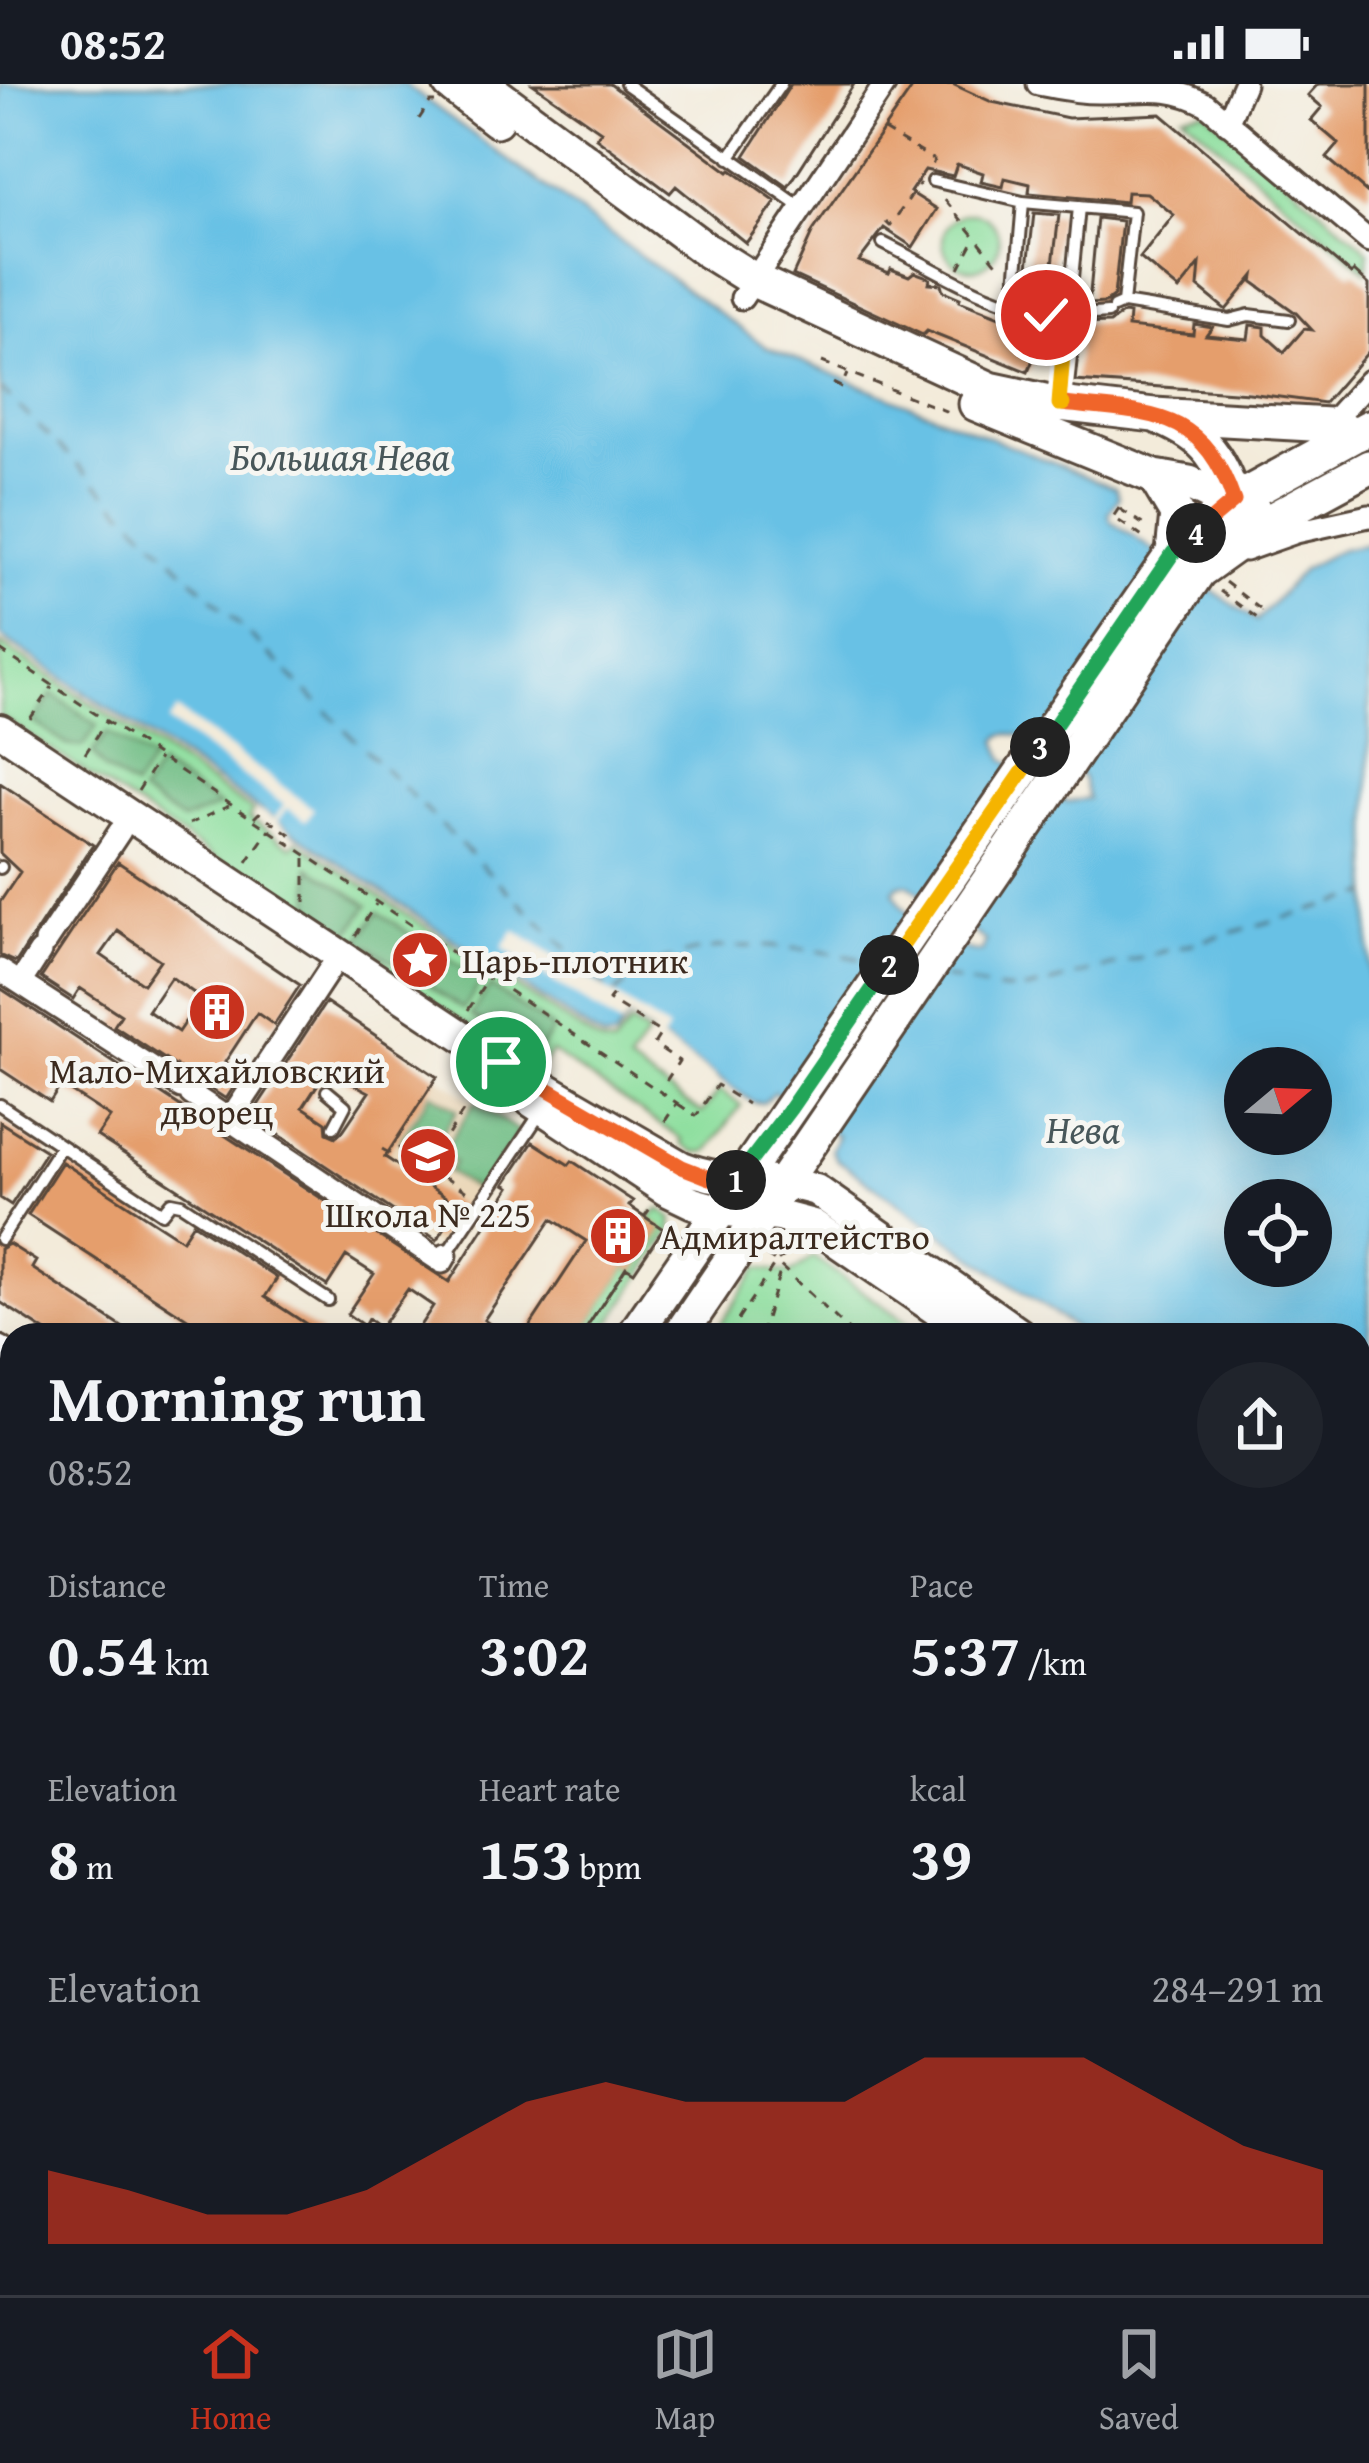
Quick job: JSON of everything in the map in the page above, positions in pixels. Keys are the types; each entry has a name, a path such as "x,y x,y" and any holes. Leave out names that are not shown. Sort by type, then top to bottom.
{"main road":[{"path":"462,90 600,198 748,289 990,389 1059,404 1154,415 1352,428"},
{"path":"748,289 777,319 1155,477 1178,479 1234,501 1282,527"},
{"path":"1154,415 1181,426 1212,450 1234,501"},
{"path":"642,1323 738,1180 804,1118 1234,501 1352,428"},
{"path":"1191,562 1282,527 1369,467"},
{"path":"1155,477 1177,514 1191,562"},
{"path":"13,728 501,1062 682,1167 710,1178 817,1190 1004,1323"},
{"path":"0,751 666,1190 718,1210 813,1225 956,1323"},
{"path":"688,1323 780,1183 804,1118"}],"street":[{"path":"748,289 885,84"},
{"path":"1038,84 1103,93 1162,88 1184,92 1369,241"},
{"path":"1227,123 1244,84"},
{"path":"1352,428 1369,381"},
{"path":"1282,527 1369,517"},
{"path":"20,983 120,831"},
{"path":"0,970 184,1094 308,1167 442,1262 446,1256"},
{"path":"230,1120 265,1053 328,970"}],"lane":[{"path":"626,84 802,208"},
{"path":"729,158 781,84"},
{"path":"933,181 1022,202 1133,212 1115,308"},
{"path":"1014,308 1022,202"},
{"path":"1059,404 1079,207"},
{"path":"883,243 1014,308 1066,316 1115,308 1229,320 1249,315 1289,320"},
{"path":"327,1091 345,1106 334,1127"},
{"path":"0,1106 163,1213 170,1202 181,1204 328,1300"},
{"path":"446,1256 543,1109"},
{"path":"2,1235 61,1147"},
{"path":"0,1207 16,1217"}],"path":[{"path":"419,119 430,102 462,90"},
{"path":"884,130 934,160 929,175 890,226 886,222"},
{"path":"933,181 1016,284"},
{"path":"953,278 975,238"},
{"path":"821,362 947,412"},
{"path":"833,383 841,387 848,372"},
{"path":"1191,562 1119,508 1113,517 1191,562 1257,618 1262,611 1191,562"},
{"path":"0,650 696,1116 717,1085 747,1104"},
{"path":"13,728 53,685"},
{"path":"81,761 107,721"},
{"path":"135,796 160,757"},
{"path":"182,827 232,805"},
{"path":"253,819 259,813 291,835 288,843"},
{"path":"243,868 269,830"},
{"path":"304,854 305,910"},
{"path":"352,941 377,902"},
{"path":"464,1017 490,978"},
{"path":"613,994 610,1000 661,1033 654,1044 679,1061 666,1081"},
{"path":"419,1180 475,1093"},
{"path":"662,1126 677,1103"},
{"path":"382,1149 389,1153 399,1148 482,1202"},
{"path":"736,1323 776,1262 802,1244"},
{"path":"763,1253 841,1323"},
{"path":"765,1323 782,1268"}],"shaded area":[{"name":"Школа № 225","path":"414,1061 520,1132 442,1250 336,1180"}],"green space":[{"path":"1205,110 1369,251 1366,271 1182,114"},
{"path":"971,213 991,221 999,241 991,261 971,269 951,261 943,241 951,221"},
{"path":"0,643 253,811 249,818 292,847 297,841 602,1044 613,1046 630,1024 647,1035 629,1063 702,1113 719,1090 741,1105 707,1152 695,1152 552,1052 538,1071 0,716"},
{"path":"52,694 97,725 84,746 67,745 34,722"},
{"path":"107,732 152,761 134,788 104,769 93,753"},
{"path":"159,766 220,806 183,821 141,794"},
{"path":"310,867 368,905 349,933 311,908"},
{"path":"378,912 420,941 406,962 391,961 359,940"},
{"path":"440,953 482,981 463,1009 431,987 425,975"},
{"path":"490,986 553,1029 535,1057 471,1015"},
{"path":"431,1093 457,1110 433,1148 421,1141 415,1150 400,1141"},
{"path":"475,1102 520,1132 480,1193 448,1172 454,1162 441,1154"},
{"path":"660,1209 673,1219 672,1230 610,1323 590,1323 626,1267 635,1272 663,1230 648,1219"},
{"path":"813,1257 908,1323 721,1323 758,1268 792,1273"}],"water":[{"name":"Большая Нева","path":"0,84 404,84 766,347 1115,488 1119,497 1109,514 1111,521 1257,621 1303,569 1342,549 1369,544 1369,1323 1067,1323 836,1159 831,1150 838,1136 774,1092 763,1103 753,1102 629,1017 614,1039 604,1040 0,636","holes":["1002,735 1020,735 1083,777 1088,799 1066,802 1004,759 997,741","907,884 986,941 982,952 944,940 918,923 894,891"]}],"pier":[{"path":"177,710 314,809 306,821 287,808 277,821 292,832 289,837 257,816 261,811 274,819 284,805 168,722"},
{"path":"514,930 668,1030 662,1040 716,1077 713,1082 650,1039 653,1034 629,1017 622,1027 502,948"}],"building":[{"path":"533,84 610,84 776,202 746,243 676,186 670,193 596,138 601,131"},
{"path":"791,84 854,84 788,187 745,156"},
{"path":"915,84 952,84 992,102 1068,118 1161,114 1369,285 1369,351 1324,403 1075,381 1081,324 1110,323 1124,313 1129,314 1128,327 1193,334 1194,324 1212,327 1206,335 1248,339 1250,325 1265,327 1265,335 1284,352 1304,329 1312,330 1253,282 1254,276 1226,310 1198,287 1200,264 1179,290 1140,258 1174,215 1147,193 1127,192 1126,202 1029,193 1030,184 1005,178 1003,187 981,182 983,173 957,164 953,176 925,170 910,192 937,209 913,247 884,228 859,261 889,273 891,269 925,276 959,301 1043,334 1028,372 927,331 923,335 793,275 813,231"},
{"path":"1318,84 1369,84 1369,194 1327,158 1339,144 1311,120 1322,107 1308,95"},
{"path":"1034,213 1059,215 1049,297 1025,294"},
{"path":"1097,218 1122,221 1114,296 1105,303 1089,304"},
{"path":"0,783 93,845 16,962 0,955 0,902 20,872 0,853"},
{"path":"118,862 300,985 274,1025 257,1013 225,1062 242,1074 226,1099 114,1026 121,1015 80,988 73,999 41,978","holes":["118,931 160,960 143,984 101,955","171,977 201,998 178,1032 148,1011"]},
{"path":"0,988 449,1282 533,1142 633,1201 629,1206 663,1229 634,1272 626,1267 590,1323 532,1323 586,1241 552,1219 484,1320 488,1323 422,1323 433,1306 408,1289 384,1323 368,1319 360,1323 347,1314 374,1274 346,1256 327,1286 97,1136 110,1117 61,1085 50,1102 0,1069"},
{"path":"326,1002 437,1077 385,1157 459,1206 437,1240 251,1116","holes":["327,1070 369,1092 336,1137 327,1133 326,1122 303,1107"]},
{"path":"0,1122 46,1151 11,1205 0,1198"},
{"path":"62,1162 182,1240 193,1223 277,1278 265,1297 305,1323 194,1323 28,1215"},
{"path":"9,1244 36,1261 32,1268 116,1323 32,1323 0,1302 0,1249"}],"ferry route":[{"path":"0,388 613,995 655,965 711,949 793,948 870,961"},
{"path":"944,978 995,990 1030,989 1369,894"}],"place":[{"name":"Царь-плотник","path":"420,960"},
{"name":"Мало-Михайловский дворец","path":"217,1012"},
{"name":"Школа № 225","path":"428,1156"},
{"name":"Адмиралтейство","path":"618,1236"}],"route":[{"path":"501,1062 682,1167 710,1178 738,1180 1173,553 1234,501 1212,450 1181,426 1154,415 1059,404 1066,316 1046,315"}],"water label":[{"name":"Нева","path":"1083,1129"}]}
